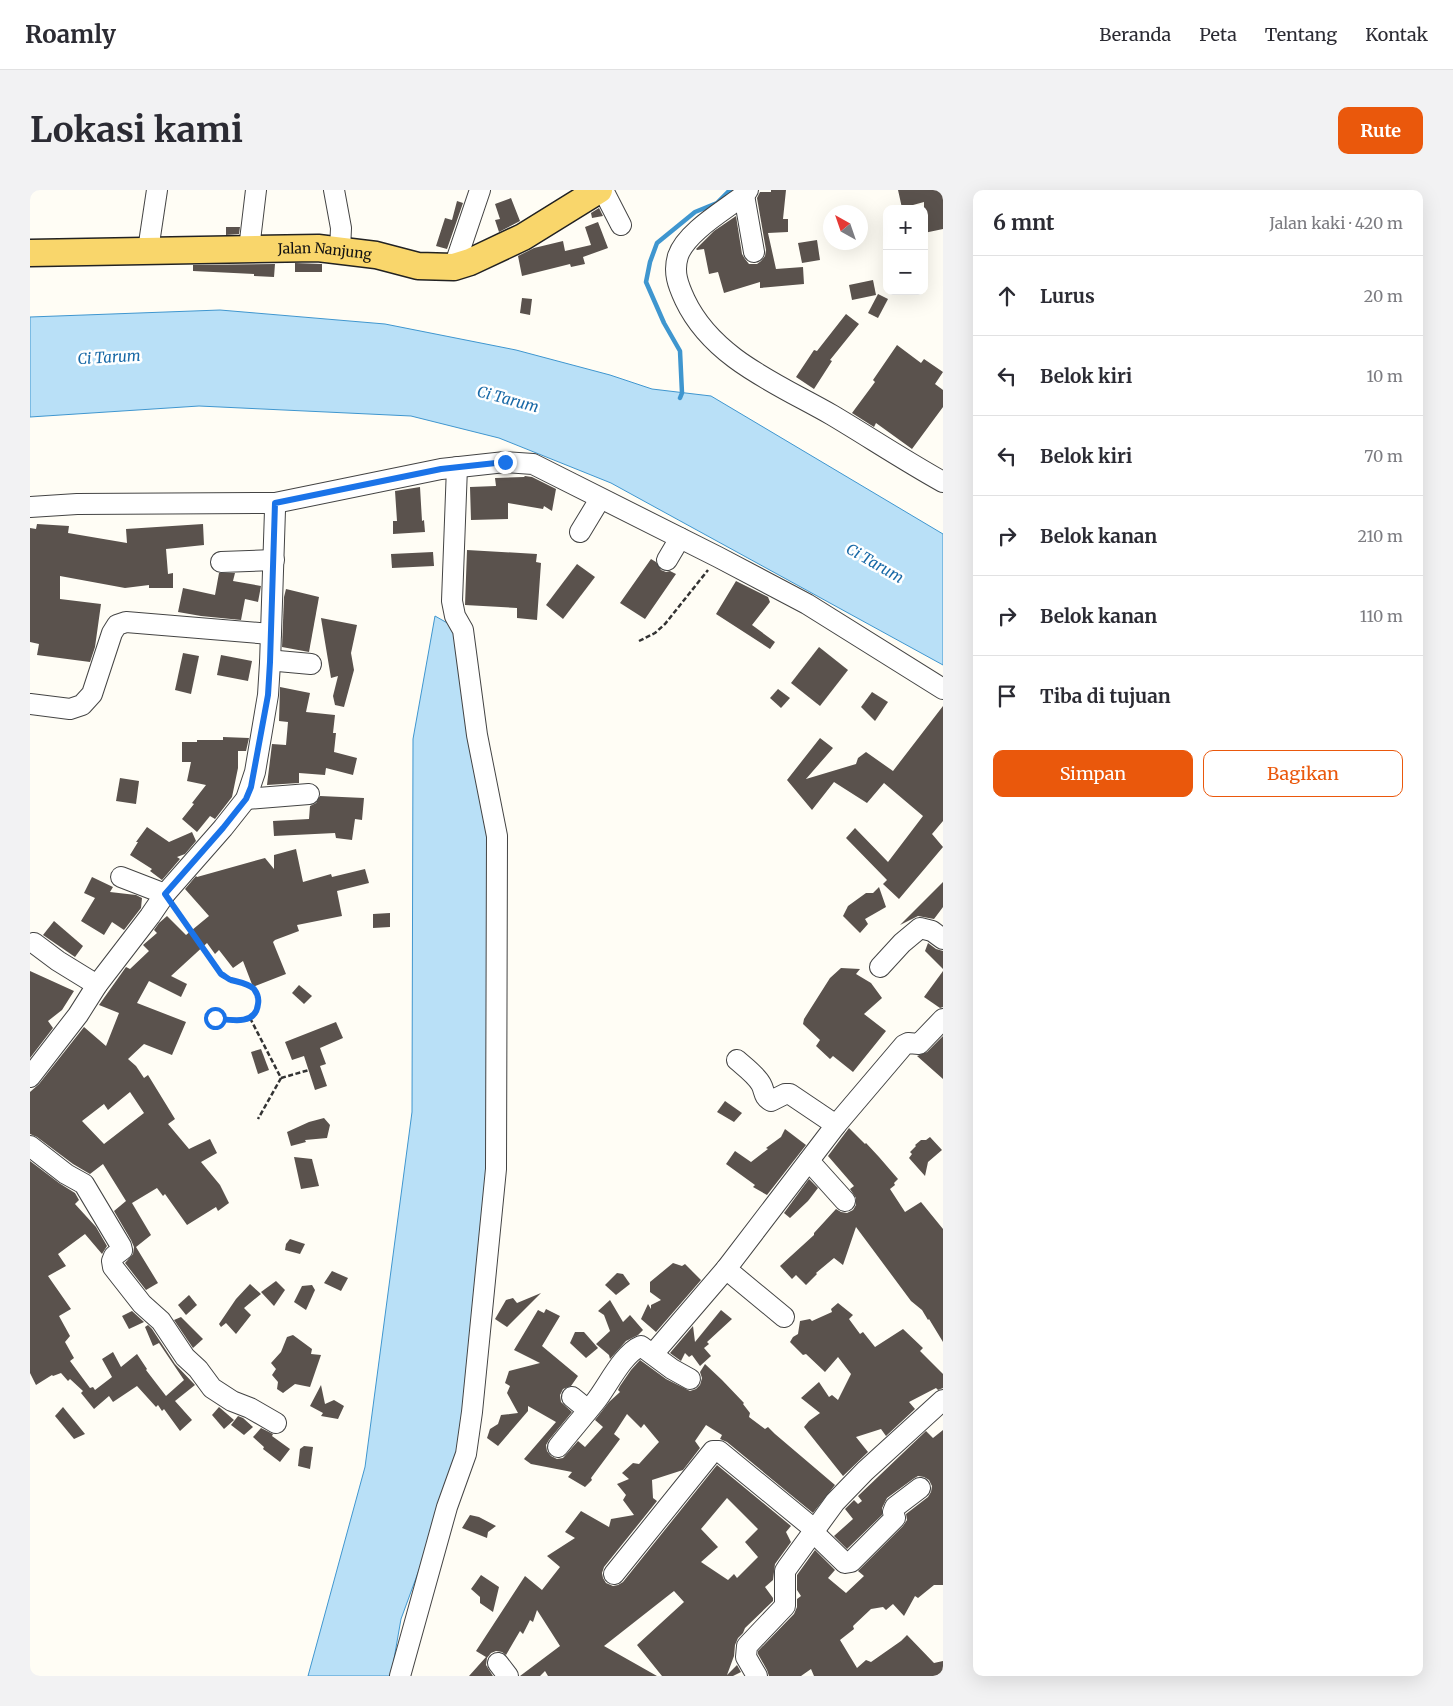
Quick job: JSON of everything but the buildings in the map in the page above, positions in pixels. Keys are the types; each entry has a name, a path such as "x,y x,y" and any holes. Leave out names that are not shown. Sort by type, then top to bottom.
{"main road":[{"name":"Jalan Nanjung","path":"30,252 318,248 376,255 418,266 454,267 470,262 523,237 599,190"}],"street":[{"path":"148,250 157,190"},
{"path":"250,249 256,190"},
{"path":"334,190 341,228 340,251"},
{"path":"454,267 480,190"},
{"path":"603,190 621,225"},
{"path":"754,252 746,192 699,228 678,254 676,267 677,283 689,309 707,334 733,358 759,375 833,416 943,482"},
{"path":"30,507 77,504 275,503 458,466 505,462 533,464 807,604 943,689"},
{"path":"400,1676 447,1507 466,1454 472,1412 496,1169 497,836 477,735 463,630 453,608 458,466"},
{"path":"580,532 600,499"},
{"path":"31,1074 78,1015 97,985 165,894 246,799 251,787 268,695 275,503"},
{"path":"667,560 680,538"},
{"path":"221,562 274,560"},
{"path":"30,704 70,709 82,705 92,694 112,633 117,625 126,622 271,634"},
{"path":"270,662 311,664"},
{"path":"246,799 309,794"},
{"path":"121,877 165,894"},
{"path":"880,967 902,943 920,928 932,931 943,939"},
{"path":"34,943 58,961 97,985"},
{"path":"653,1354 726,1269 836,1125 904,1045 908,1043 919,1044 943,1019"},
{"path":"738,1060 761,1082 768,1100 771,1101 785,1094 790,1094 836,1125"},
{"path":"30,1146 66,1174 84,1184 121,1246 122,1250 114,1256 112,1261 113,1267 142,1304 161,1321 185,1357 218,1393 276,1423"},
{"path":"810,1161 845,1201"},
{"path":"726,1269 784,1317"},
{"path":"558,1447 635,1348 641,1346 672,1369 690,1379"},
{"path":"572,1397 588,1410"},
{"path":"757,1676 746,1657 747,1646 785,1606 785,1571 835,1502 865,1471 943,1400"},
{"path":"614,1574 713,1450 719,1451 813,1530 845,1562 851,1562 895,1518 892,1512 895,1507 920,1488"}],"path":[{"path":"639,641 655,633 666,624 718,557"},
{"path":"165,894 221,974 230,980 241,982 253,989 258,999 256,1012 250,1018 235,1021 215,1018"},
{"path":"250,1018 281,1078"},
{"path":"258,1119 281,1078 309,1070"}],"water":[{"name":"Ci Tarum","path":"220,310 385,324 516,350 610,375 652,389 711,396 943,534 943,665 611,483 499,438 411,416 199,406 30,417 30,317"},
{"path":"435,616 458,629 491,860 492,1120 459,1461 401,1619 391,1676 308,1676 365,1467 412,1112 413,739"}],"waterway":[{"path":"680,398 682,393 680,351 664,323 646,282 650,262 657,243 695,212 717,203 730,190"}],"route":[{"path":"215,1018 235,1021 246,1020 256,1012 258,999 253,989 241,982 230,980 221,974 165,894 223,828 246,799 251,787 268,695 275,546 275,503 441,469 505,462"}]}
